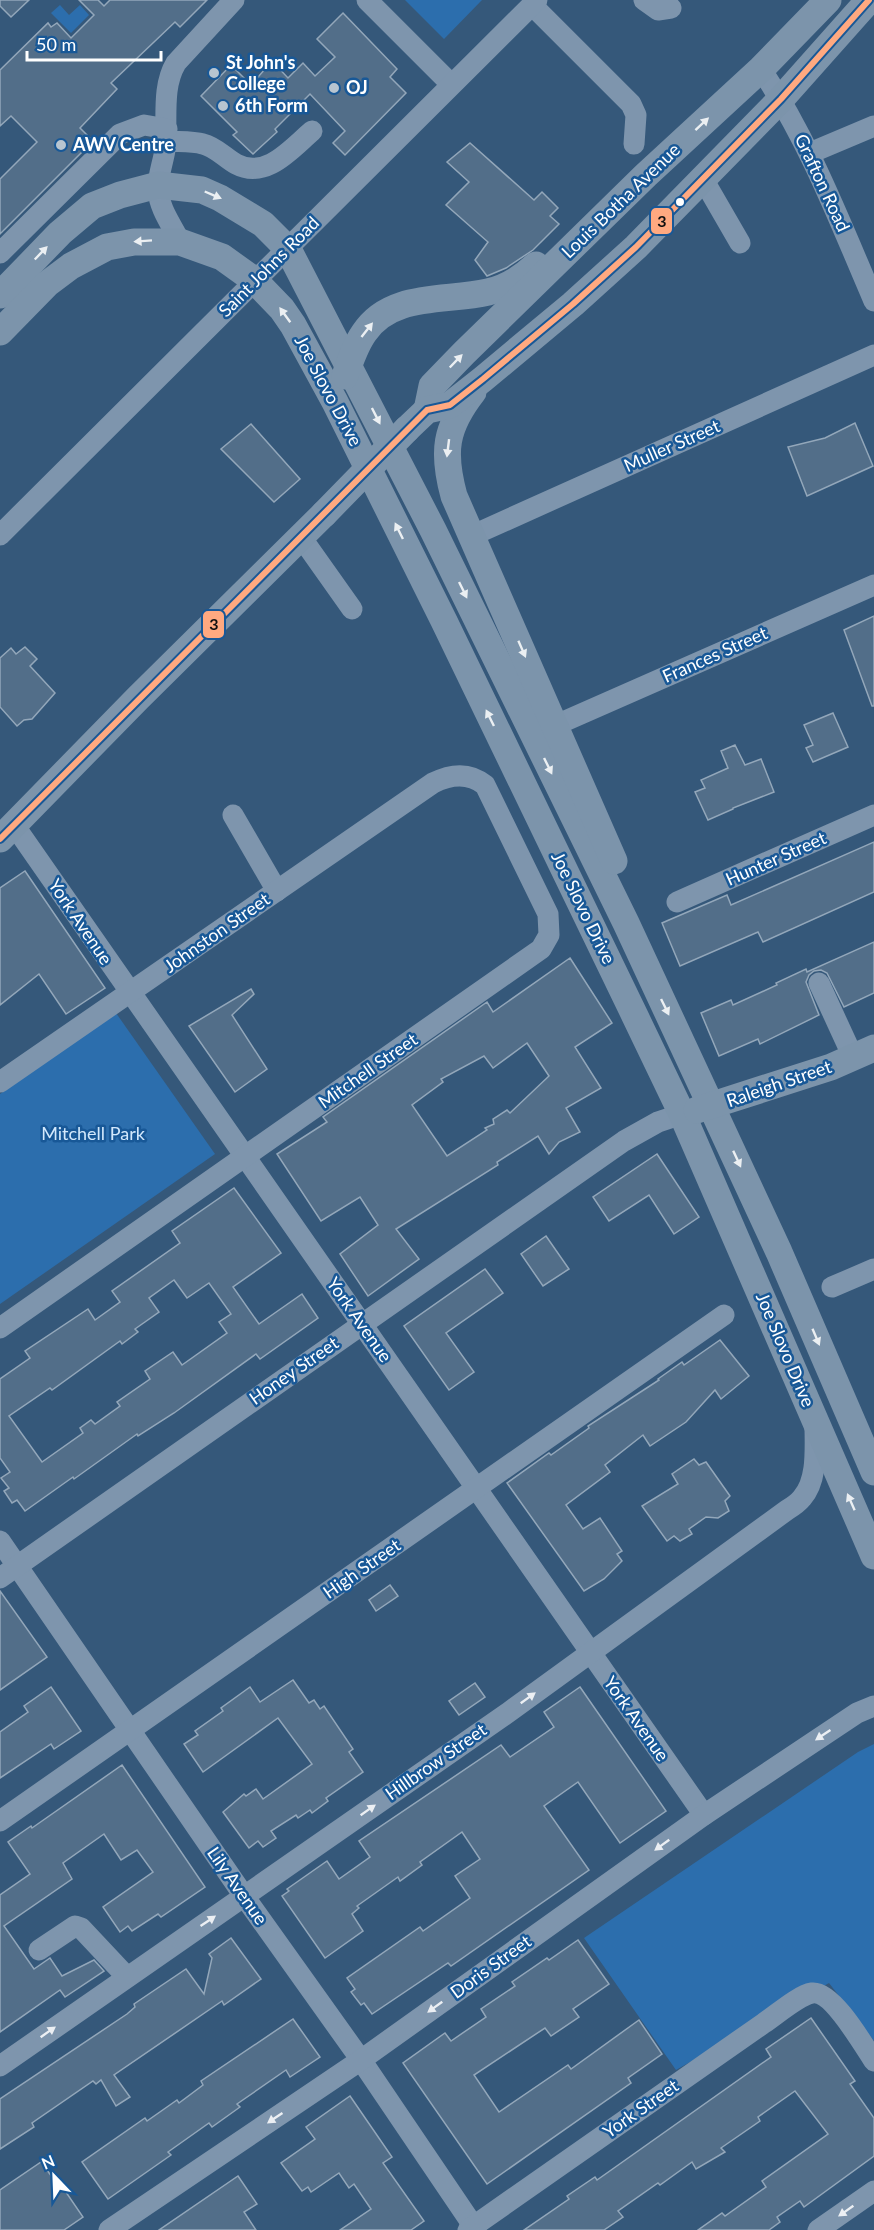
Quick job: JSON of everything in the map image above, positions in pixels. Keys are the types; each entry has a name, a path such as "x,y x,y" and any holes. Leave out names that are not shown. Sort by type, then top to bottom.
{"main road":[{"name":"Louis Botha Avenue","path":"428,410 432,386 646,175 761,69 828,0"},
{"path":"7,832 407,429 428,410 450,405 483,379 573,304 620,261 781,99 869,0"},
{"path":"335,402 349,364 364,333 386,312 399,305 488,292 504,287 530,271 600,208 646,175"},
{"path":"0,295 60,233 92,206 120,195 158,185"},
{"name":"Joe Slovo Drive","path":"158,185 202,190 220,198 263,224 288,249 349,364 626,922 784,1263 874,1472"},
{"name":"Joe Slovo Drive","path":"0,332 47,285 93,254 107,247 134,242 180,242 222,257 254,280 282,309 335,402 444,621 682,1114 874,1556"},
{"path":"483,379 457,416 446,453 454,496 630,896 634,909 633,915 626,922"},
{"name":"Raleigh Street","path":"682,1114 831,1067 864,1053"}],"street":[{"path":"180,242 163,208 158,185 166,135 168,85 176,63 234,0"},
{"path":"367,0 451,84"},
{"path":"644,0 658,10 671,8"},
{"path":"534,3 631,104 636,115 634,144"},
{"name":"Saint Johns Road","path":"0,535 534,3"},
{"name":"Grafton Road","path":"761,69 781,99 810,153 874,301"},
{"path":"0,253 120,134 144,125 166,135 212,147 245,168 258,168 276,162 312,131"},
{"path":"810,153 874,126"},
{"path":"703,178 740,243"},
{"name":"Muller Street","path":"471,536 874,355"},
{"path":"301,537 352,609"},
{"name":"Frances Street","path":"556,725 874,585"},
{"name":"Mitchell Street","path":"0,1328 246,1157 545,944 550,924 545,905 490,794 477,779 467,776 446,777 433,783"},
{"name":"Johnston Street","path":"0,1082 433,783"},
{"path":"233,815 277,891"},
{"name":"Hunter Street","path":"677,902 874,815"},
{"name":"York Avenue","path":"7,832 130,994 246,1157 704,1815"},
{"path":"819,983 864,1053"},
{"name":"Honey Street","path":"9,1572 624,1142 658,1122 682,1114"},
{"path":"832,1287 874,1269"},
{"name":"High Street","path":"0,1821 724,1315"},
{"name":"Hillbrow Street","path":"0,2066 590,1653 802,1498 809,1488 812,1476 815,1455 814,1420"},
{"name":"Lily Avenue","path":"0,1541 9,1572 131,1730 244,1896 361,2060 472,2229"},
{"name":"Doris Street","path":"109,2230 361,2060 704,1815 857,1713 874,1706"},
{"path":"39,1950 75,1926 81,1928 127,1977"},
{"name":"York Street","path":"472,2229 764,2023 808,1995 818,1993 827,1997 844,2017 874,2061"},
{"path":"818,2230 874,2191"}],"green space":[{"path":"405,0 482,0 444,39"},
{"path":"60,5 69,15 80,5 89,15 71,33 51,13"},
{"name":"Mitchell Park","path":"116,1013 215,1154 0,1304 0,1094"},
{"path":"874,1744 874,2041 829,1983 676,2070 584,1938 858,1752"}],"building":[{"path":"0,0 29,0 11,17 0,6"},
{"path":"79,0 98,0 104,6 110,0 207,0 180,27 175,22 111,83 117,89 80,128 93,141 0,234 0,179 37,142 11,116 0,126 0,70 48,23 51,27 57,23 71,38 94,15"},
{"path":"343,13 397,69 390,77 406,93 345,155 333,143 345,131 310,94 275,129 277,132 253,154 233,135 237,132 201,96 231,65 251,85 272,61 288,78 303,63 315,76 335,57 317,39"},
{"path":"470,143 534,200 542,192 558,208 550,216 559,224 533,250 506,268 487,276 475,260 488,242 446,205 469,182 447,162"},
{"path":"855,423 873,466 807,496 788,447 825,438"},
{"path":"251,424 300,479 274,502 221,449"},
{"path":"874,616 874,706 872,706 844,630"},
{"path":"25,647 37,659 30,666 55,693 32,719 24,720 17,726 0,707 0,658 11,648 16,654"},
{"path":"833,713 848,747 813,762 806,748 813,745 804,725"},
{"path":"735,745 745,765 761,759 774,792 708,820 695,792 705,788 701,780 728,768 721,751"},
{"path":"874,842 874,892 763,942 758,932 680,966 662,923 727,895 731,905"},
{"path":"25,871 105,988 66,1014 39,974 0,1005 0,888"},
{"path":"874,942 874,993 844,1007 827,973 821,970 814,971 806,982 819,1015 760,1044 758,1039 719,1056 701,1013 731,1000 733,1005 806,969 807,972"},
{"path":"570,958 612,1023 575,1047 601,1088 566,1108 580,1132 559,1142 549,1154 538,1136 497,1162 498,1165 396,1229 419,1259 368,1296 340,1254 378,1225 360,1197 321,1221 277,1154 327,1122 323,1117 487,1002 493,1012","holes":["527,1043 549,1076 510,1113 507,1110 493,1119 494,1124 485,1128 487,1130 447,1156 412,1105 443,1082 441,1079 484,1056 493,1068"]},
{"path":"251,989 254,994 232,1015 267,1069 235,1092 189,1026"},
{"path":"657,1154 699,1217 674,1234 649,1195 609,1221 593,1197"},
{"path":"234,1188 281,1253 233,1287 259,1324 302,1294 318,1318 260,1359 256,1354 174,1413 138,1436 137,1434 25,1511 17,1500 12,1503 4,1491 9,1488 1,1478 10,1472 0,1458 0,1379 30,1358 25,1351 88,1309 95,1320 120,1302 112,1291 180,1243 172,1231","holes":["174,1280 187,1298 209,1283 231,1314 219,1322 227,1333 182,1365 173,1352 145,1371 150,1379 117,1402 120,1406 95,1424 91,1420 80,1428 83,1433 42,1462 9,1416 50,1388 52,1390 120,1341 122,1344 138,1332 135,1329 159,1312 149,1298"]},
{"path":"546,1236 569,1269 543,1286 521,1254"},
{"path":"485,1269 503,1293 446,1333 474,1372 449,1390 404,1326"},
{"path":"720,1340 749,1376 721,1399 715,1390 686,1422 650,1446 643,1435 605,1465 610,1472 566,1505 583,1529 600,1518 622,1551 617,1554 622,1561 604,1579 584,1591 507,1483 549,1453 551,1455 589,1428 588,1426 659,1380 682,1362 684,1365"},
{"path":"694,1459 699,1465 706,1462 730,1496 725,1501 729,1511 718,1518 706,1517 689,1529 692,1534 680,1541 674,1536 667,1541 642,1506 678,1484 672,1474"},
{"path":"390,1585 398,1596 376,1611 369,1600"},
{"path":"0,1591 47,1657 0,1690"},
{"path":"293,1680 309,1703 314,1700 320,1709 324,1706 353,1749 349,1752 363,1772 326,1798 328,1801 312,1813 310,1810 298,1818 296,1815 271,1831 276,1838 263,1847 258,1841 249,1848 223,1812 244,1794 246,1796 256,1789 263,1799 312,1764 278,1718 203,1772 184,1744 198,1735 195,1731 223,1711 221,1708 250,1687 260,1702"},
{"path":"475,1683 485,1697 459,1715 449,1701"},
{"path":"51,1687 81,1731 54,1749 51,1744 0,1778 0,1732 28,1712 24,1706"},
{"path":"580,1687 666,1811 620,1843 578,1782 544,1806 589,1870 451,1966 448,1963 372,2014 364,2003 361,2005 351,1992 355,1989 347,1978 420,1927 423,1931 470,1898 455,1876 480,1859 462,1832 420,1862 422,1865 400,1881 398,1877 357,1906 359,1908 352,1914 363,1931 325,1958 282,1896 289,1891 287,1889 327,1861 339,1879 370,1857 359,1841 501,1745 510,1757 554,1727 544,1712"},
{"path":"122,1765 205,1887 161,1917 158,1914 132,1931 128,1926 120,1932 103,1907 153,1872 137,1850 121,1860 104,1834 63,1863 72,1879 4,1926 34,1969 50,1958 62,1976 94,1960 104,1971 65,1997 60,1990 0,2032 0,1895 30,1874 8,1842 31,1826 32,1828"},
{"path":"231,1938 261,1979 224,2005 222,2001 114,2075 130,2097 116,2106 101,2080 96,2084 93,2081 32,2123 34,2127 0,2149 0,2099 127,2014 135,2007 134,2004 186,1969 204,1994 212,1958 209,1954"},
{"path":"578,1940 609,1984 573,2009 579,2017 551,2036 545,2028 474,2075 499,2112 568,2065 571,2069 639,2020 662,2054 628,2078 631,2083 487,2184 403,2063 445,2033 451,2041 486,2017 481,2009 515,1986 512,1982"},
{"path":"811,2018 855,2081 850,2084 874,2118 874,2156 804,2207 800,2201 777,2217 780,2222 769,2230 698,2230 722,2213 725,2216 766,2187 762,2181 828,2134 795,2091 758,2117 760,2121 721,2148 725,2152 696,2169 692,2162 660,2185 658,2183 618,2211 623,2217 604,2230 524,2230 569,2199 567,2196 595,2177 597,2180 771,2057 766,2049"},
{"path":"293,2019 320,2057 290,2077 286,2070 237,2104 240,2107 212,2127 209,2123 168,2152 171,2155 108,2199 82,2162 145,2118 147,2121 177,2100 179,2103 203,2085 201,2081"},
{"path":"350,2096 392,2157 383,2163 424,2221 411,2230 340,2230 371,2209 354,2184 349,2188 339,2173 311,2192 308,2187 302,2191 281,2163 315,2139 306,2127"},
{"path":"41,2162 55,2181 57,2179 83,2217 64,2230 0,2230 0,2190"},
{"path":"238,2176 257,2204 244,2212 256,2230 159,2230"}],"transit line":[{"name":"3","path":"0,839 427,410 450,405 573,304 636,247 781,99 869,0"}],"place":[{"name":"St John's College","path":"214,73"},
{"name":"OJ","path":"334,88"},
{"name":"6th Form","path":"223,106"},
{"name":"AWV Centre","path":"61,145"}]}
